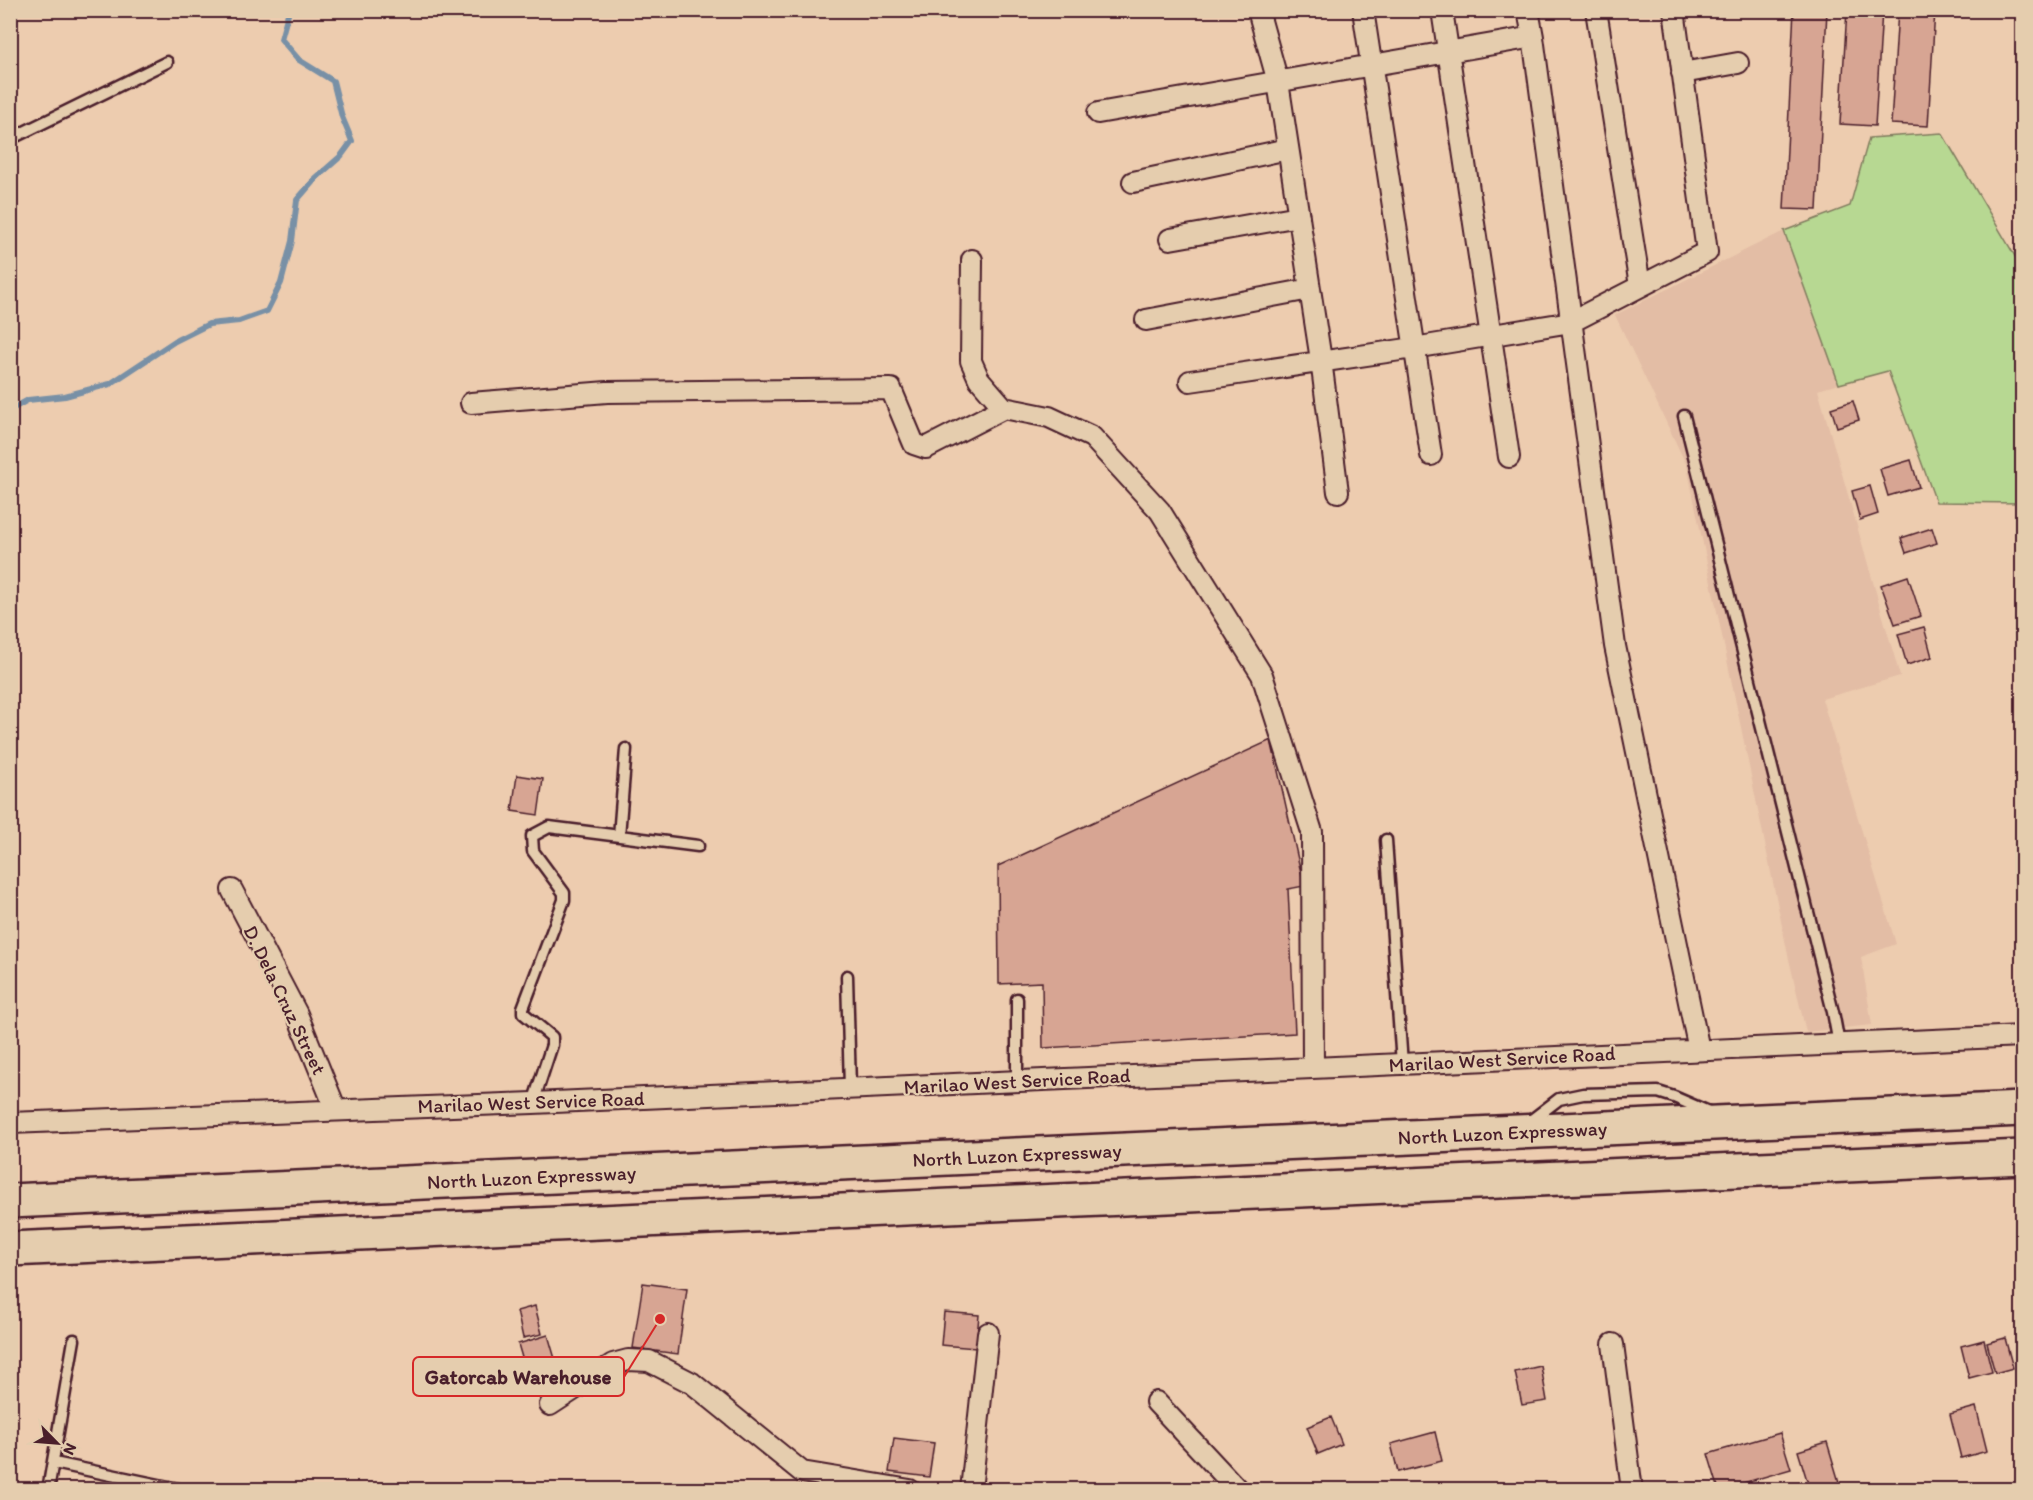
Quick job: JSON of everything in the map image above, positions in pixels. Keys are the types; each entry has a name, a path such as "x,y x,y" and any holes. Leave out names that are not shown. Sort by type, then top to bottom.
{"highway":[{"name":"North Luzon Expressway","path":"10,1201 2022,1109"},
{"path":"10,1249 2022,1157"}],"street":[{"path":"1258,10 1278,82 1321,360 1338,492"},
{"path":"1363,10 1431,454"},
{"path":"1442,10 1509,457"},
{"path":"1528,10 1615,646 1699,1050"},
{"path":"1596,10 1640,286"},
{"path":"1190,381 1571,322 1707,252 1674,10"},
{"path":"1098,113 1533,37"},
{"path":"1682,74 1738,63"},
{"path":"1133,182 1288,149"},
{"path":"1170,239 1299,216"},
{"path":"972,260 971,361 979,379 1004,408 1049,417 1092,437 1160,511 1262,675 1311,832 1312,1067"},
{"path":"1146,320 1310,289"},
{"path":"471,403 607,392 891,389 914,444 926,448 1004,408"},
{"name":"D. Dela Cruz Street","path":"232,890 297,1014 336,1110"},
{"name":"Marilao West Service Road","path":"10,1123 2022,1036"},
{"path":"970,1490 988,1333"},
{"path":"1613,1344 1632,1490"},
{"path":"550,1405 613,1364 628,1360 648,1361 693,1383 802,1472 910,1490"},
{"path":"1156,1402 1239,1490"}],"lane":[{"path":"10,140 167,62"},
{"path":"1684,416 1833,1012 1839,1044"},
{"path":"620,836 626,749"},
{"path":"533,1102 552,1045 552,1037 523,1013 523,1008 564,900 564,893 533,851 532,836 549,827 698,846"},
{"path":"1386,840 1402,1064"},
{"path":"846,976 850,1088"},
{"path":"1017,999 1017,1081"},
{"path":"48,1490 74,1340"},
{"path":"54,1463 183,1490"}],"shaded area":[{"path":"1784,231 1839,384 1818,390 1900,676 1822,699 1896,944 1861,957 1872,1025 1806,1032 1687,466 1615,315"}],"green space":[{"path":"1942,133 2022,268 2022,503 1936,502 1888,371 1839,384 1784,231 1850,206 1869,138"}],"building":[{"path":"1794,10 1827,10 1817,210 1784,209"},
{"path":"1847,10 1882,10 1875,126 1840,124"},
{"path":"1898,10 1935,10 1928,126 1891,124"},
{"path":"1853,401 1859,420 1837,427 1831,408"},
{"path":"1911,460 1919,487 1888,496 1880,469"},
{"path":"1870,486 1878,514 1860,520 1852,491"},
{"path":"1932,528 1937,543 1906,553 1901,538"},
{"path":"1908,576 1921,616 1895,624 1881,585"},
{"path":"1924,627 1932,657 1907,665 1898,634"},
{"path":"1271,740 1304,886 1288,889 1295,1033 1043,1048 1042,982 999,984 998,866"},
{"path":"517,775 543,779 538,815 512,811"},
{"path":"643,1283 687,1289 678,1354 633,1348"},
{"path":"535,1306 542,1334 523,1338 517,1311"},
{"path":"944,1312 979,1315 976,1348 941,1345"},
{"path":"548,1335 558,1369 528,1378 518,1344"},
{"path":"2005,1338 2013,1368 1995,1373 1987,1343"},
{"path":"1984,1340 1992,1372 1969,1378 1961,1346"},
{"path":"1541,1366 1547,1401 1522,1405 1515,1372"},
{"path":"1976,1407 1987,1451 1961,1458 1950,1414"},
{"path":"1331,1417 1342,1444 1318,1454 1307,1427"},
{"path":"1435,1432 1442,1461 1398,1472 1391,1444"},
{"path":"1780,1433 1791,1469 1719,1490 1708,1454"},
{"path":"894,1438 934,1443 929,1477 889,1472"},
{"path":"1827,1442 1839,1482 1810,1490 1798,1451"},
{"path":"819,1476 841,1488 840,1490 812,1490"}],"waterway":[{"path":"10,410 28,400 65,396 110,384 175,341 209,324 239,321 267,311 281,283 292,241 297,200 316,178 341,156 352,141 342,117 333,81 299,60 281,39 289,10"}],"place":[{"name":"Gatorcab Warehouse","path":"660,1319"}]}
